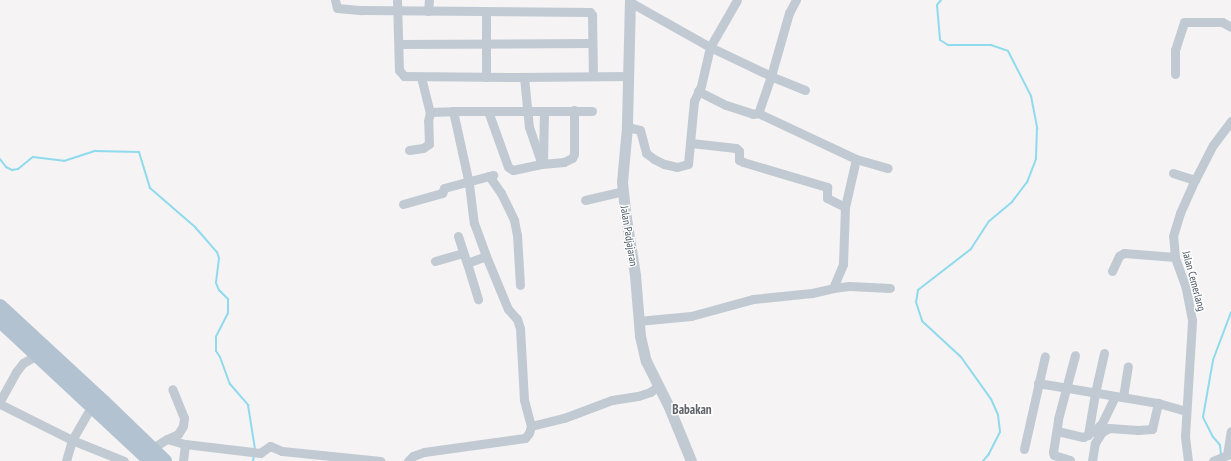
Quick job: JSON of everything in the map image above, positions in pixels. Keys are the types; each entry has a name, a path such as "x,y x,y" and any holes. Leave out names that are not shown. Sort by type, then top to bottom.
{"main road":[{"path":"0,306 104,402 150,455"},
{"path":"0,321 136,448 165,461"}],"street":[{"path":"335,0 337,8 362,10 590,12 592,15 593,76"},
{"path":"362,0 362,10"},
{"path":"397,0 399,70 401,74 411,77 629,76"},
{"path":"428,11 429,0"},
{"path":"627,127 640,130 646,153 664,164 677,167 688,164 691,143 692,111 701,86 710,46 737,0"},
{"path":"758,113 771,76 789,13 796,0"},
{"path":"630,1 710,46 771,76 805,90"},
{"name":"Jalan Padjajaran","path":"630,1 629,76 627,127 623,163 623,191 634,265 641,346 646,361 659,386 692,461"},
{"path":"486,11 486,77"},
{"path":"1175,74 1175,50 1184,22 1222,22 1231,27"},
{"path":"399,44 592,43"},
{"path":"409,150 424,148 429,144 428,121 430,112 421,77"},
{"path":"524,77 526,112 533,140 542,164"},
{"path":"698,92 726,105 753,114 758,113 856,159 888,168"},
{"path":"488,111 510,170 568,161 573,156 574,110"},
{"path":"430,112 592,110"},
{"path":"408,461 413,456 424,452 525,438 529,433 531,426 524,400 520,328 517,319 508,309 474,223 468,181 453,111"},
{"path":"542,164 544,111"},
{"name":"Jalan Cemerlang","path":"1188,461 1185,436 1192,320 1186,288 1172,246 1174,227 1195,180 1213,145 1231,121"},
{"path":"691,143 736,148 739,151 739,160 827,187 827,198 845,207"},
{"path":"833,288 842,264 845,207 856,159"},
{"path":"1173,173 1195,180"},
{"path":"403,204 442,193 444,188 491,175 514,220 517,235 520,285"},
{"path":"585,200 623,191"},
{"path":"458,236 478,300"},
{"path":"434,261 463,253"},
{"path":"1112,271 1119,256 1124,253 1175,257"},
{"path":"466,263 486,256"},
{"path":"638,321 691,316 753,299 812,293 833,288 849,286 890,288"},
{"path":"1088,435 1095,393 1104,354"},
{"path":"37,355 23,364 16,372 0,402 72,440 124,461 136,448"},
{"path":"1070,460 1054,455 1065,388 1075,355"},
{"path":"1024,449 1045,356"},
{"path":"1057,431 1083,437 1099,428 1119,396 1128,366"},
{"path":"1038,383 1158,403 1186,411"},
{"path":"531,426 564,418 612,400 638,396 659,386"},
{"path":"150,455 168,439 178,434 183,426 184,418 172,389"},
{"path":"1092,461 1095,443 1102,432 1109,428 1138,430 1152,428 1158,403"},
{"path":"66,461 72,440 92,406"},
{"path":"1213,461 1227,455 1231,431"},
{"path":"168,439 185,444 260,453 270,446 282,451 380,461"},
{"path":"183,461 185,444"}],"waterway":[{"path":"941,0 937,5 940,40 948,45 991,45 1008,51 1031,96 1037,128 1036,159 1027,182 1012,202 989,221 971,249 918,290 916,302 922,321 961,357 991,399 998,415 1000,432 989,454 983,461"},
{"path":"0,159 6,167 12,170 18,169 33,157 64,161 95,151 139,152 150,188 195,227 217,252 219,258 216,283 219,290 228,299 228,313 216,337 216,351 220,357 230,384 248,405 255,449"},
{"path":"1221,455 1220,445 1213,437 1203,417 1213,360 1231,312"},
{"path":"253,461 254,455"}],"district":[{"name":"Babakan","path":"692,410"}]}
